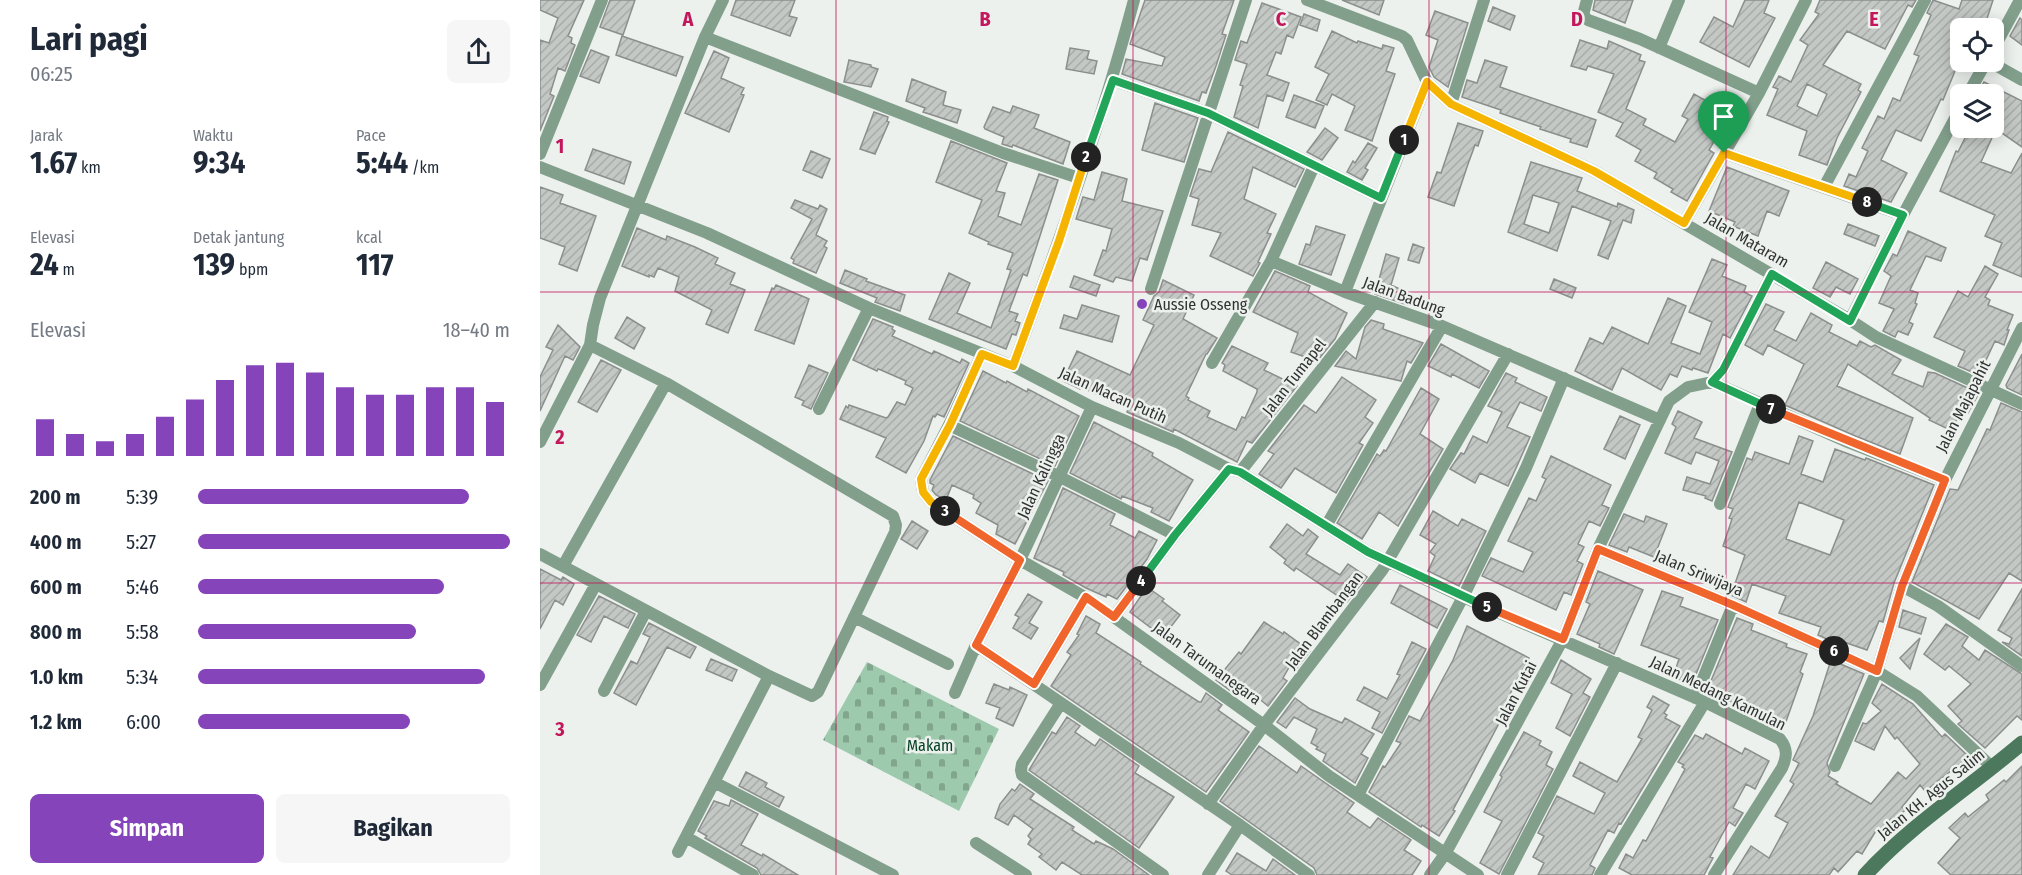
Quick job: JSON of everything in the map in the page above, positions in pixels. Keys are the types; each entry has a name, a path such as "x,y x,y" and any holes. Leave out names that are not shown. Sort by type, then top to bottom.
{"street":[{"path":"540,154 602,0"},
{"path":"540,442 590,345 592,325 600,297 705,37 723,0"},
{"path":"1013,366 1059,241 1113,80 1134,0"},
{"path":"1152,289 1246,0"},
{"path":"1307,0 1331,4 1402,36 1407,40 1427,82"},
{"path":"1451,104 1484,0"},
{"path":"1587,0 1583,11 1586,19 1659,48 1759,93"},
{"path":"1659,48 1679,0"},
{"path":"1684,223 1759,93 1806,0"},
{"path":"1824,186 1925,0"},
{"path":"2004,30 2020,0"},
{"path":"705,37 1004,153 1079,178"},
{"path":"2004,70 2022,80"},
{"path":"1113,80 1208,113 1381,198"},
{"name":"Jalan Mataram","path":"1427,82 1451,104 1594,171 1772,274 1876,338 2022,404"},
{"name":"Jalan Badung","path":"1427,82 1345,292 1442,326 1660,420"},
{"path":"1850,321 1950,128"},
{"path":"1724,153 1903,215"},
{"path":"1212,363 1271,261 1314,166"},
{"name":"Jalan Macan Putih","path":"540,167 707,233 869,308 1013,366 1092,406 1179,443 1234,470 1386,561 1463,597 1563,639"},
{"path":"1271,261 1345,292"},
{"path":"1772,274 1723,370 1712,382 1850,443 1945,480"},
{"name":"Jalan Tumapel","path":"1114,617 1175,535 1234,470 1375,302"},
{"path":"819,409 869,308"},
{"path":"1326,526 1442,326"},
{"name":"Jalan Majapahit","path":"1834,766 1877,671 1902,586 1945,480 2022,328"},
{"path":"540,554 769,676 812,696 818,692 895,532 896,525 893,516 666,383 590,345"},
{"path":"982,354 950,425 1175,535"},
{"name":"Jalan Blambangan","path":"1208,804 1264,725 1376,578 1508,354"},
{"path":"1358,795 1463,597 1526,468 1563,378"},
{"name":"Jalan Kutai","path":"1430,875 1445,854 1563,639 1598,549 1673,397 1688,387 1712,382"},
{"path":"563,566 666,383"},
{"path":"1720,504 1760,404"},
{"name":"Jalan Kalingga","path":"955,693 1092,406"},
{"name":"Jalan Tarumanegara","path":"950,425 921,479 923,492 931,502 1020,560 1086,597 1264,725 1329,776 1478,875"},
{"name":"Jalan Sriwijaya","path":"1598,549 1733,605 1877,671 1917,696 1993,768"},
{"path":"540,685 596,584"},
{"path":"1902,586 1938,606 2022,666"},
{"path":"1034,684 1086,597"},
{"path":"1600,875 1700,700 1733,605"},
{"path":"604,692 646,611"},
{"path":"854,617 948,664"},
{"name":"Jalan Medang Kamulan","path":"1563,639 1700,700 1780,739 1786,752 1782,768 1713,875"},
{"path":"976,645 1240,825 1309,875"},
{"path":"1507,875 1617,663"},
{"path":"678,852 769,676"},
{"path":"1061,704 1022,764 1023,776 1163,875"},
{"name":"Jalan KH. Agus Salim","path":"1865,875 1926,817 1993,768 2022,743"},
{"path":"714,782 893,875"},
{"path":"1208,875 1240,825"},
{"path":"686,837 753,875"},
{"path":"976,843 1026,875"}],"green space":[{"name":"Makam","path":"867,662 999,729 959,811 823,740"}],"building":[{"path":"540,0 584,0 568,36 572,38 571,43 575,45 565,71 558,68 550,94 554,96 540,131 540,40 549,43 558,18 540,10"},
{"path":"610,0 635,0 623,35 600,27"},
{"path":"736,0 795,0 789,16 797,18 790,36 731,15"},
{"path":"1145,0 1234,0 1222,34 1226,35 1216,66 1206,93 1202,92 1199,101 1122,74 1126,59 1162,66 1165,57 1130,44"},
{"path":"1342,0 1384,0 1379,15"},
{"path":"1595,0 1633,0 1625,23 1593,10"},
{"path":"1745,0 1769,0 1764,13 1775,18 1749,67 1700,42 1714,17 1733,27"},
{"path":"1820,0 1916,0 1912,7 1908,5 1885,49 1847,31 1823,65 1861,84 1858,90 1861,92 1837,138 1827,165 1799,155 1807,131 1767,115 1778,89 1773,87 1779,76 1791,82 1808,45 1800,40 1819,14 1815,12","holes":["1807,84 1827,94 1817,116 1797,106"]},
{"path":"1933,0 1959,9 1962,0 1993,0 1987,18 1950,18 1950,72 1955,72 1943,100 1941,99 1921,141 1896,130 1881,160 1907,173 1891,202 1844,186 1849,174 1856,177 1868,151 1862,148 1878,116 1884,119 1893,98 1900,101 1919,56 1914,54 1931,15 1927,13"},
{"path":"1262,3 1301,17 1293,38 1287,35 1281,54 1276,52 1267,75 1289,83 1283,101 1267,95 1258,128 1234,117 1247,64 1235,60 1241,41 1247,43"},
{"path":"1493,7 1515,16 1510,30 1488,21"},
{"path":"1435,11 1468,23 1448,87 1434,77 1429,67 1438,40 1426,35"},
{"path":"1304,14 1320,20 1317,31 1300,25"},
{"path":"2020,18 2022,20 2022,45 2010,36"},
{"path":"1332,31 1357,43 1358,41 1382,49 1383,45 1394,48 1386,71 1395,74 1372,141 1345,130 1355,106 1332,94 1327,105 1316,100 1329,74 1315,67"},
{"path":"622,36 683,57 676,76 616,55"},
{"path":"1580,40 1607,49 1609,41 1641,55 1639,60 1645,62 1626,109 1646,119 1643,125 1675,142 1688,119 1682,116 1694,94 1730,114 1709,150 1714,153 1687,201 1671,192 1673,189 1654,178 1657,173 1635,161 1641,150 1616,136 1623,123 1598,112 1614,74 1588,66 1586,70 1571,66"},
{"path":"1070,48 1089,51 1087,59 1097,61 1094,74 1066,69"},
{"path":"591,50 609,57 599,83 580,76"},
{"path":"714,51 729,58 721,78 744,88 741,94 744,95 729,132 685,113"},
{"path":"849,60 878,69 871,87 844,82"},
{"path":"1485,60 1507,67 1500,87 1596,120 1587,147 1540,129 1541,127 1500,113 1501,110 1462,97 1467,80 1477,83"},
{"path":"912,79 946,92 943,105 961,110 957,123 923,112 925,108 906,101"},
{"path":"2004,92 2022,101 2022,147 2004,135"},
{"path":"1294,95 1324,106 1315,128 1286,117"},
{"path":"1155,103 1198,118 1184,162 1142,150"},
{"path":"1013,106 1039,115 1034,128 1070,142 1063,164 1013,145 1012,147 1002,144 1004,137 985,129 993,107 1010,113"},
{"path":"874,112 888,117 889,122 875,154 860,149"},
{"path":"1458,123 1483,131 1478,146 1475,145 1454,206 1428,197 1437,172 1441,173"},
{"path":"1325,128 1338,138 1322,160 1307,152"},
{"path":"1228,132 1304,169 1295,187 1253,167 1244,199 1276,214 1267,233 1271,234 1253,276 1210,256 1221,233 1192,225 1199,199 1190,196 1199,169 1211,172"},
{"path":"1965,138 1992,138 1981,162 2011,173 2022,153 2022,277 1993,265 2002,243 1985,236 1995,215 1940,191 1956,151 1958,152"},
{"path":"951,141 1007,163 996,191 1005,193 998,216 1021,225 1039,174 1058,180 1027,276 1023,274 1009,311 1018,314 1015,321 1020,323 1016,335 1012,334 1006,349 929,319 949,273 970,283 957,313 991,328 1011,270 1007,269 1013,253 988,244 989,242 969,233 982,200 936,182"},
{"path":"1368,143 1377,148 1365,168 1368,170 1362,180 1347,172"},
{"path":"593,149 631,162 624,184 585,170"},
{"path":"811,151 830,159 822,178 803,170"},
{"path":"1531,162 1582,178 1577,191 1617,207 1618,203 1634,210 1631,223 1623,220 1608,259 1598,255 1611,221 1572,206 1557,251 1508,232","holes":["1533,195 1559,203 1549,233 1524,224"]},
{"path":"1727,167 1789,191 1779,216 1767,211 1758,236 1733,226 1735,222 1709,211"},
{"path":"1102,172 1127,179 1122,201 1163,211 1147,260 1140,258 1132,281 1116,277 1113,282 1094,275 1103,250 1106,251 1112,229 1076,219 1083,197 1094,200"},
{"path":"540,187 563,195 560,203 596,216 577,271 559,264 565,247 540,238"},
{"path":"795,200 818,209 820,205 827,209 816,235 827,241 824,246 827,248 816,273 793,263 794,260 791,258 812,219 791,208"},
{"path":"1848,224 1879,236 1875,246 1844,234"},
{"path":"1316,226 1345,235 1331,275 1299,264 1306,244 1310,245"},
{"path":"637,228 666,240 667,236 695,247 718,258 715,264 735,273 730,284 745,290 728,333 706,324 712,310 675,291 679,277 658,268 654,277 649,275 649,277 622,266"},
{"path":"1908,231 1946,248 1941,261 1926,256 1910,290 1918,293 1915,303 1917,304 1909,322 1913,324 1908,335 1898,331 1895,337 1883,331 1894,309 1879,303 1891,276 1884,271 1893,254 1897,256"},
{"path":"1413,244 1424,248 1419,263 1408,260"},
{"path":"1386,254 1399,258 1391,285 1413,295 1408,305 1375,294"},
{"path":"1712,259 1727,265 1722,276 1746,286 1744,292 1752,296 1730,338 1723,334 1708,373 1682,366 1677,377 1670,374 1661,390 1622,368 1612,390 1575,371 1590,338 1603,344 1612,327 1648,344 1668,298 1686,306 1671,343 1700,354 1712,322 1689,312"},
{"path":"1826,262 1858,279 1850,294 1836,287 1830,297 1813,288"},
{"path":"1985,266 1998,274 1985,297 1990,300 1988,305 2013,315 2004,345 1995,341 1979,375 1958,366 1965,351 1934,337 1958,291 1968,297"},
{"path":"845,270 867,279 866,281 905,295 900,311 875,302 877,298 840,283"},
{"path":"1275,271 1310,286 1308,292 1347,313 1335,339 1317,361 1291,352 1298,333 1253,312"},
{"path":"1074,276 1100,285 1096,296 1070,287"},
{"path":"1554,279 1576,288 1572,298 1550,289"},
{"path":"1163,280 1194,295 1183,319 1217,338 1206,354 1186,396 1188,400 1210,411 1207,417 1236,430 1242,417 1245,418 1257,392 1257,389 1223,371 1225,365 1222,363 1232,346 1268,363 1264,370 1297,386 1252,443 1247,441 1237,462 1174,429 1173,432 1127,412 1129,406 1063,381 1077,351 1130,375 1154,325 1143,320"},
{"path":"776,285 809,299 794,344 755,330 772,288 774,289"},
{"path":"1766,304 1784,312 1774,330 1796,341 1811,313 1832,325 1829,332 1857,346 1860,341 1871,347 1875,345 1901,360 1892,374 1923,387 1928,372 1935,373 1978,395 1968,413 1962,410 1952,429 1947,426 1946,428 1929,420 1930,418 1848,364 1837,386 1913,418 1900,454 1853,435 1785,405 1804,364 1768,345 1763,355 1745,345"},
{"path":"1082,305 1119,316 1112,342 1060,328 1064,315 1077,319"},
{"path":"627,317 645,328 634,349 615,338"},
{"path":"873,319 893,327 895,331 892,336 932,354 934,351 960,363 962,359 969,363 944,417 937,414 933,416 924,441 906,473 876,457 886,438 840,419 846,406 848,408 849,405 886,418 897,402 905,405 913,388 905,384 906,381 853,360"},
{"path":"1371,320 1384,324 1383,329 1423,343 1411,363 1407,361 1401,381 1335,366 1346,351 1356,359 1365,327"},
{"path":"558,325 580,347 573,360 565,356 540,411 540,377 553,350 546,347"},
{"path":"1441,344 1489,371 1479,388 1452,374 1451,377 1428,366"},
{"path":"2022,354 2022,395 2007,388 2006,385"},
{"path":"601,360 621,370 597,412 578,402"},
{"path":"809,365 828,373 811,409 802,405 804,401 795,397"},
{"path":"983,371 1027,392 1028,389 1079,416 1055,466 960,421"},
{"path":"1506,373 1517,378 1515,382 1547,397 1541,411 1520,402 1507,427 1530,437 1508,486 1480,473 1475,483 1450,469 1461,453 1464,454 1473,436 1487,443 1502,412 1488,406"},
{"path":"1342,377 1376,400 1365,417 1373,423 1359,443 1363,445 1336,493 1295,468 1281,488 1259,474 1274,454 1268,451 1304,405 1316,413"},
{"path":"1421,388 1439,399 1420,434 1443,449 1398,526 1379,512 1362,539 1337,523 1377,454 1380,456 1384,450 1386,451"},
{"path":"2001,403 2022,412 2022,581 2009,573 1979,619 1912,582 1950,489 1958,490 1987,429 1990,430"},
{"path":"1678,411 1702,422 1694,438 1732,452 1712,501 1705,498 1706,496 1683,490 1687,477 1710,484 1719,461 1696,452 1691,464 1665,453 1676,427 1672,424"},
{"path":"1620,416 1640,425 1625,459 1604,449"},
{"path":"1094,422 1153,453 1152,456 1193,480 1169,521 1151,512 1153,508 1122,496 1121,499 1070,473"},
{"path":"953,436 1048,481 1015,544 996,534 998,525 976,513 981,503 973,498 974,495 952,485 946,500 932,490 934,485 930,483 930,480"},
{"path":"1799,436 1813,441 1801,474 1823,482 1835,449 1865,460 1866,458 1934,485 1894,583 1883,622 1879,621 1867,650 1838,640 1836,643 1818,635 1821,627 1779,613 1786,596 1752,584 1746,602 1731,595 1745,555 1723,546 1732,519 1729,518 1733,509 1728,507 1747,458 1752,460 1755,452 1789,464","holes":["1799,502 1844,520 1830,555 1786,539"]},
{"path":"1551,456 1611,485 1602,505 1609,508 1600,526 1589,521 1578,544 1584,547 1577,561 1583,564 1571,595 1564,592 1556,610 1482,576 1491,558 1523,572 1533,552 1508,541 1529,498 1536,501 1546,479 1542,477"},
{"path":"1063,488 1115,514 1110,525 1135,538 1139,531 1157,540 1147,559 1117,599 1086,588 1063,575 1064,572 1034,558"},
{"path":"1433,511 1458,526 1462,519 1486,531 1459,586 1428,571 1435,556 1430,552 1436,544 1420,535"},
{"path":"1624,514 1644,522 1646,516 1667,524 1654,557 1629,547 1627,552 1609,545"},
{"path":"912,521 928,531 917,549 901,539"},
{"path":"1287,524 1303,536 1308,529 1318,537 1306,554 1340,575 1348,564 1367,577 1347,602 1296,568 1294,571 1284,563 1286,560 1270,547"},
{"path":"540,569 561,580 563,577 574,584 563,605 555,600 540,629"},
{"path":"1598,571 1643,590 1614,654 1599,647 1600,644 1577,634 1590,604 1586,602"},
{"path":"1400,585 1447,609 1437,628 1391,603"},
{"path":"1147,587 1164,599 1162,601 1180,615 1163,637 1130,612"},
{"path":"2022,589 2022,656 2002,642 2009,644 2012,638 1998,630"},
{"path":"1662,591 1683,598 1680,606 1718,620 1692,684 1673,677 1679,659 1641,645"},
{"path":"1028,594 1042,602 1029,623 1038,628 1031,639 1013,628 1019,617 1015,615"},
{"path":"599,596 635,614 628,628 604,616 591,642 577,635"},
{"path":"1903,610 1926,618 1921,634 1899,627"},
{"path":"1086,616 1100,624 1096,633 1199,702 1206,693 1222,705 1218,710 1249,732 1206,792 1051,686 1071,655 1067,652 1079,635 1077,634"},
{"path":"1737,618 1753,624 1751,630 1787,644 1786,647 1807,654 1800,672 1803,674 1784,727 1764,720 1766,714 1721,698 1720,700 1706,693"},
{"path":"1264,622 1283,634 1284,632 1310,651 1297,668 1291,664 1283,678 1287,681 1268,706 1240,683 1232,692 1216,680 1239,652 1241,654"},
{"path":"649,623 696,647 690,658 667,647 636,705 614,693 631,661 637,664 650,637 643,634"},
{"path":"1946,624 1968,637 1962,646 1979,660 1985,650 2022,674 2022,720 2017,716 1985,748 1958,724 1962,721 1948,706 1971,684 1949,666 1945,670 1924,654"},
{"path":"1467,626 1529,658 1510,694 1513,695 1504,714 1453,810 1455,811 1439,836 1422,825 1421,827 1369,792 1383,766 1385,767 1401,743 1396,741 1409,716 1420,721 1453,660"},
{"path":"1920,638 1910,669 1900,658"},
{"path":"1412,642 1426,649 1382,733 1372,728 1380,712 1357,700 1364,687 1387,699 1400,675 1397,674"},
{"path":"711,659 737,670 732,681 706,670"},
{"path":"1561,660 1591,679 1583,693 1590,697 1570,736 1556,728 1572,694 1551,683"},
{"path":"1831,660 1864,674 1827,763 1830,772 1828,776 1838,782 1836,784 1871,804 1898,772 1906,779 1920,764 1885,726 1874,750 1855,741 1863,723 1866,724 1881,711 1872,703 1882,684 1913,704 1942,737 1945,734 1969,757 1925,791 1920,785 1902,807 1905,810 1895,822 1891,819 1880,832 1877,829 1862,854 1857,851 1838,872 1834,868 1829,875 1733,875 1751,846 1769,858 1788,823 1775,816 1794,784 1790,781 1799,763 1793,760 1813,716"},
{"path":"994,684 1009,690 1010,687 1027,695 1013,726 996,718 1000,708 986,703"},
{"path":"1653,696 1669,705 1664,713 1667,715 1665,718 1680,726 1621,824 1619,823 1614,833 1608,830 1590,865 1595,868 1592,875 1538,875 1544,863 1533,857 1544,836 1538,833 1557,796 1594,814 1605,793 1573,776 1580,762 1617,782 1642,739 1638,737 1652,710 1647,707"},
{"path":"1295,698 1310,709 1342,723 1345,718 1374,734 1361,754 1368,758 1355,783 1323,761 1326,754 1316,749 1318,747 1311,743 1317,729 1294,717 1286,728 1277,722"},
{"path":"1067,717 1080,726 1075,732 1095,746 1100,739 1139,766 1135,773 1174,797 1139,848 1029,770 1052,732 1056,734"},
{"path":"1524,732 1541,741 1539,745 1552,752 1546,765 1553,769 1499,874 1480,863 1502,821 1484,812 1502,777 1500,775"},
{"path":"1706,734 1742,754 1745,748 1769,761 1755,789 1746,784 1733,808 1743,813 1735,826 1729,822 1710,857 1713,858 1704,875 1632,875 1619,868 1626,854 1633,858 1643,840 1646,841 1685,769 1682,767 1684,765 1678,762 1695,735 1703,739"},
{"path":"1259,746 1297,773 1301,766 1354,803 1347,812 1370,828 1378,818 1411,840 1404,850 1421,861 1412,875 1317,875 1314,868 1220,801"},
{"path":"2022,766 2022,875 1951,875 1938,863 1960,838 1949,828 1965,813 1968,817 1989,800 1986,795 2004,780 2006,782"},
{"path":"746,772 767,783 765,787 784,797 779,807 739,786"},
{"path":"1020,784 1034,794 1030,799 1074,827 1072,830 1094,844 1096,841 1113,849 1149,875 1082,875 1062,862 1056,870 1039,857 1042,854 1028,844 1031,839 1028,836 1033,829 1014,815 1008,825 995,818 1000,804 1012,789 1015,791"},
{"path":"731,800 758,814 741,845 762,856 763,854 798,875 761,875 757,868 705,838 707,836 698,831 714,801 729,806"},
{"path":"1237,853 1266,871 1273,859 1295,875 1232,875 1226,871"}],"place":[{"name":"Aussie Osseng","path":"1142,304"}],"route":[{"path":"1113,80 1208,113 1381,198 1427,82 1451,104 1594,171 1684,223 1724,153 1903,215 1850,321 1772,274 1723,370 1712,382 1850,443 1945,480 1902,586 1877,671 1733,605 1598,549 1563,639 1463,597 1368,552 1240,472 1229,469 1175,535 1114,617 1086,597 1034,684 976,645 1020,560 931,502 923,492 921,479 950,425 982,354 1013,366 1059,241 1113,80"}]}
